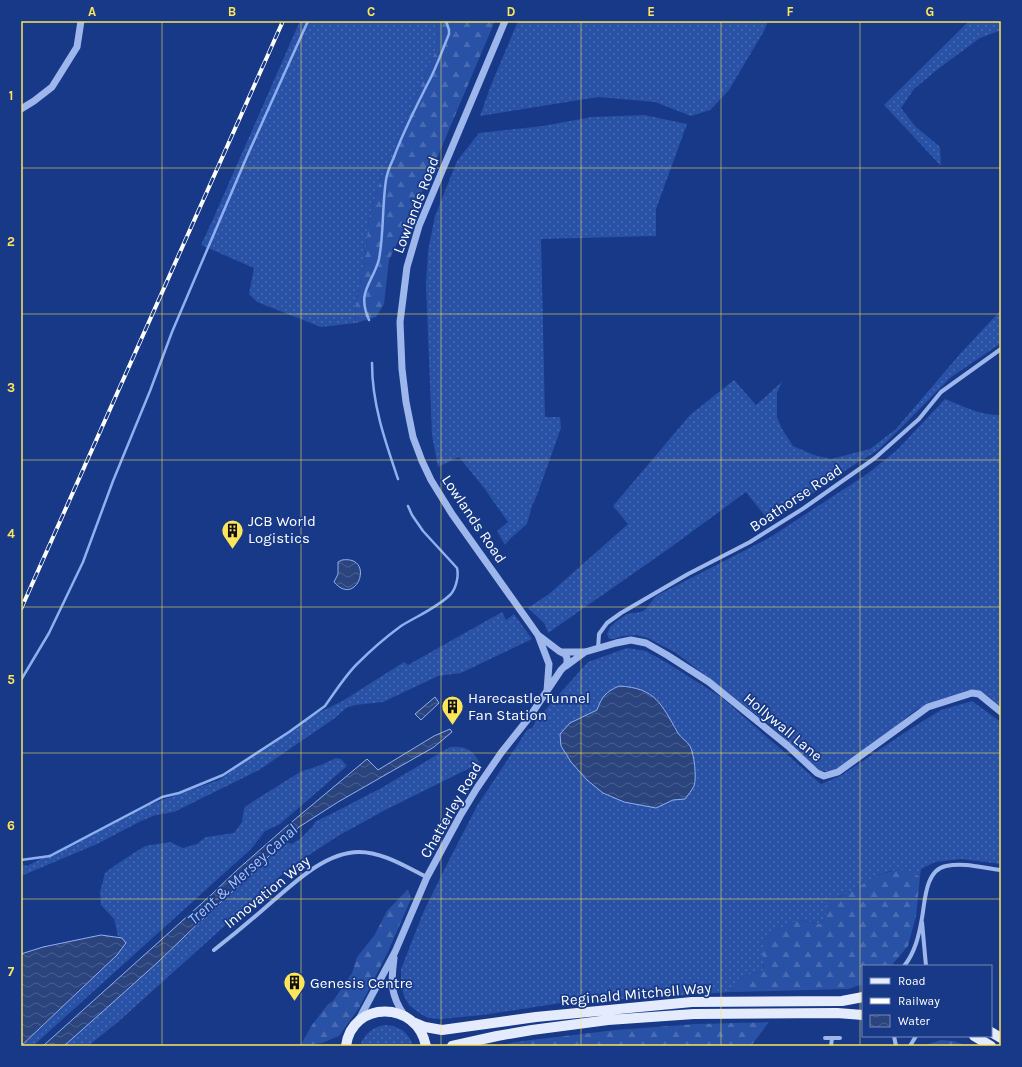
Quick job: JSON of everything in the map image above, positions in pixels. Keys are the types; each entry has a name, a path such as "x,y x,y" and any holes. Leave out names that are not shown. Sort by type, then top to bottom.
{"main road":[{"name":"Reginald Mitchell Way","path":"413,1022 425,1027 442,1030 536,1017 692,1002 842,1001 862,997"},
{"path":"344,1044 356,1024 367,1016 381,1011 388,1011 404,1015 413,1022 422,1034 426,1046"},
{"name":"Reginald Mitchell Way","path":"452,1046 532,1030 608,1020 694,1014 837,1013 862,1015"},
{"path":"992,1033 1001,1038"},
{"path":"976,1037 991,1046"}],"street":[{"path":"21,109 52,87 76,47 81,21"},
{"name":"Lowlands Road","path":"505,21 419,226 406,267 400,322 402,369 406,402 413,437 431,480 452,514 538,635 549,662"},
{"name":"Boathorse Road","path":"598,649 599,634 607,623 620,612 688,574 750,542 804,508 876,458 919,418 941,392 1001,349"},
{"name":"Lowlands Road","path":"538,635 561,651"},
{"name":"Hollywall Lane","path":"561,651 585,652 631,640 646,643 714,686 788,746 817,773 824,776 838,772 928,707 972,693 980,694 1001,712"},
{"path":"556,651 561,651 567,658 563,668 555,670 549,662 550,654 556,651"},
{"name":"Hollywall Lane","path":"563,668 585,652"},
{"name":"Chatterley Road","path":"547,691 549,662"},
{"name":"Chatterley Road","path":"356,1024 395,952 427,877 474,791 501,753 528,719 563,668"},
{"name":"Innovation Way","path":"214,950 296,882 325,862 337,856 359,852 375,854 427,877"},
{"path":"905,965 913,950 922,918 929,882 938,870 945,866 967,865 1001,870"},
{"path":"922,918 923,945 926,965"},
{"name":"Chatterley Road","path":"395,952 391,979 392,989 394,999 404,1015"},
{"path":"910,1046 915,1037"},
{"path":"825,1038 840,1038"},
{"path":"831,1046 832,1038"}],"green space":[{"path":"300,21 438,21 437,47 380,182 369,218 365,257 355,309 356,323 321,327 257,302 249,294 254,268 201,245"},
{"path":"438,21 495,21 429,177 389,260 384,304 376,317 356,323 355,309 365,257 369,218 380,182 437,47"},
{"path":"518,21 768,21 764,31 729,90 710,110 691,116 655,102 598,97 480,116 491,85"},
{"path":"969,21 1001,21 1001,32 999,31 980,38 938,69 914,89 901,108 915,126 940,147 941,166 884,105"},
{"path":"644,115 687,124 656,209 656,236 541,239 545,417 560,417 561,428 532,506 527,524 505,545 497,531 508,522 484,488 459,457 438,467 432,435 426,285 428,251 435,216 457,161 479,133 543,126 592,117"},
{"path":"1001,310 1001,343 950,378 877,451 852,466 812,494 769,521 746,492 667,550 548,633 545,624 528,608 549,594 628,524 613,506 690,415 734,380 756,405 782,382 777,393 777,417 782,429 793,446 814,455 831,459 870,449 896,429 960,354"},
{"path":"945,399 979,412 1001,415 1001,708 979,690 938,700 916,710 841,767 832,771 820,771 770,725 676,653 648,638 636,635 609,639 607,634 610,627 627,614 645,610 656,596 769,538 867,474 897,450"},
{"path":"502,612 506,620 514,614 532,639 461,673 438,676 383,702 355,705 346,708 335,718 259,770 174,812 156,815 141,821 97,844 21,876 21,864 27,866 137,809 219,780 307,718 341,702 404,662 408,665"},
{"path":"627,648 646,651 721,697 821,784 842,775 941,710 972,701 1001,722 1001,864 961,859 935,862 921,869 920,877 910,872 900,870 890,871 873,878 844,895 828,899 831,906 820,924 799,920 763,964 764,970 740,979 733,987 731,992 561,1003 483,1015 441,1019 428,1018 419,1013 409,1005 404,996 401,984 401,969 423,913 477,806 527,730 533,727 536,720 588,662"},
{"path":"450,747 465,748 474,755 480,763 387,809 338,836 289,868 118,1022 88,1046 64,1046 157,963 286,842 292,844 301,838 315,822 383,787"},
{"path":"336,758 341,759 347,766 280,824 265,831 251,849 33,1046 22,1046 117,955 126,944 122,938 118,936 114,919 101,905 100,892 105,873 145,846 170,842 183,848 197,844 206,837 234,833 242,822 244,808 249,804 300,772"},
{"path":"903,870 920,877 916,916 908,946 892,965 862,965 862,984 848,989 731,992 733,987 740,979 764,970 762,948 771,931 799,920 820,924 831,906 828,899 844,895 879,875"},
{"path":"408,889 411,899 387,954 359,1008 339,1036 322,1043 300,1046 312,1025 328,1004 333,1001 352,973 357,957 374,936 387,911"},
{"path":"769,1022 751,1046 522,1046 523,1041 615,1030 696,1024"},
{"path":"384,1025 394,1026 402,1030 409,1037 413,1046 360,1046 369,1032"},
{"path":"941,1040 954,1041 968,1046 923,1046"},
{"path":"523,1041 522,1046 493,1046"}],"water":[{"path":"342,560 352,561 358,565 360,572 356,586 350,589 342,589 334,582 338,574 338,562"},
{"path":"619,686 641,690 656,699 662,706 679,735 690,746 695,766 695,782 693,788 685,799 673,800 656,808 624,802 603,793 587,780 571,762 561,746 560,734 570,723 597,710 605,695"},
{"path":"435,697 439,703 421,720 415,714"},
{"name":"Trent & Mersey Canal","path":"450,729 452,732 434,747 338,802 299,827 258,868 157,963 64,1046 43,1046 237,870 367,759 378,770 434,736"},
{"path":"101,935 122,938 126,943 117,955 21,1046 21,954 43,947"}],"waterway":[{"path":"21,680 49,633 83,562 113,481 150,391 172,332 248,154 308,21"},
{"path":"369,320 364,302 367,288 379,259 387,174 405,130 433,73 449,34 446,21"},
{"path":"372,363 374,393 380,422 398,479"},
{"path":"21,860 50,856 162,797 179,793 223,775 289,732 325,706 348,674 373,649 401,626 433,608 451,594 457,582 457,568 423,531 412,515 408,506"}],"railway":[{"path":"21,609 283,21"}],"place":[{"name":"JCB World Logistics","path":"232,550"},
{"name":"Harecastle Tunnel Fan Station","path":"452,726"},
{"name":"Genesis Centre","path":"295,1002"}]}
